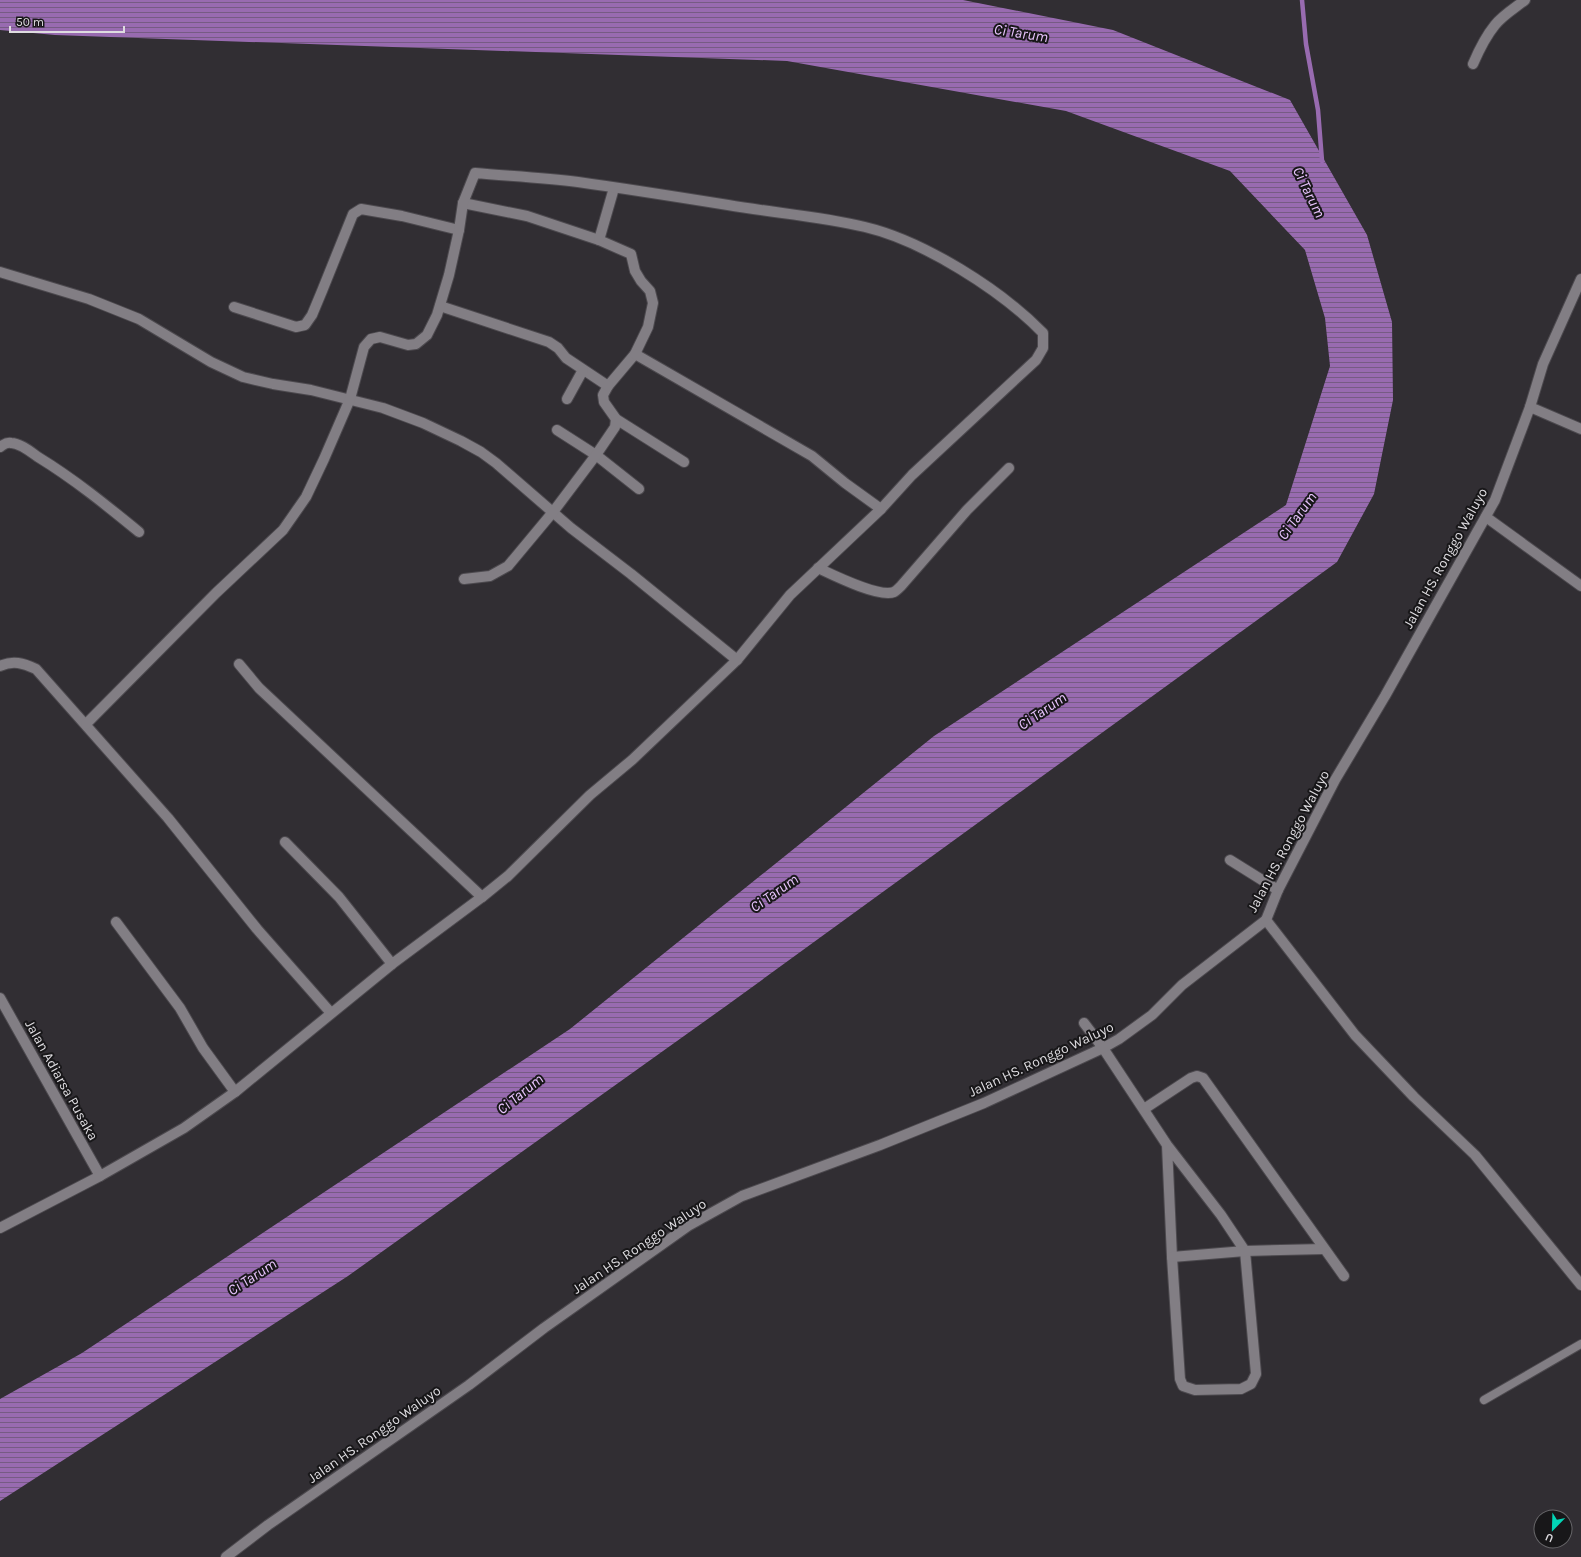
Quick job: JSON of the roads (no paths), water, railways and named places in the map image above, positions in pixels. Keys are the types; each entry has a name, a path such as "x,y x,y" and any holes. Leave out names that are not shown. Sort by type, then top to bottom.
{"street":[{"path":"1473,64 1483,42 1495,25 1506,14 1525,0"},
{"path":"0,1228 100,1176 184,1128 236,1092 392,964 508,876 590,796 632,760 737,660 790,595 881,509 912,475 1036,360 1043,348 1043,333 1029,318 969,275 929,251 867,228 803,215 577,182 475,173 463,203 459,230 449,275 440,306 427,335 416,344 408,345 380,337 371,339 364,346 350,399 324,459 306,497 283,530 216,593 86,724"},
{"path":"599,240 614,188"},
{"path":"463,203 527,216 599,240 631,254 635,271 650,291 653,303 648,327 636,354 608,386 603,395 604,402 616,419 684,462"},
{"path":"234,307 296,328 305,325 312,315 353,214 361,209 402,216 459,230"},
{"path":"0,272 67,292 139,319 205,358 243,377 273,384 311,390 383,408 424,423 481,452 571,528 737,660"},
{"name":"Jalan HS. Ronggo Waluyo","path":"226,1557 268,1525 469,1385 544,1328 688,1226 742,1196 880,1145 984,1103 1103,1048 1119,1039 1152,1015 1182,985 1266,920 1278,890 1335,780 1385,696 1486,517 1530,408 1543,364 1581,279"},
{"path":"440,306 549,342 558,348 566,358 608,386"},
{"path":"636,354 812,456 845,483 881,509"},
{"path":"567,399 583,370"},
{"path":"1530,408 1581,429"},
{"path":"464,579 490,576 508,566 553,512 596,455 615,427 616,419"},
{"path":"556,430 596,455 639,488"},
{"path":"0,448 5,444 11,443 35,455 102,501 139,532"},
{"path":"818,568 866,588 885,593 894,592 901,586 967,510 1009,468"},
{"path":"1486,517 1581,586"},
{"path":"0,666 7,663 21,662 36,669 168,818 257,929 331,1013"},
{"path":"239,664 259,688 482,897"},
{"path":"285,842 339,897 392,964"},
{"path":"1230,860 1278,890"},
{"path":"1266,920 1355,1035 1414,1096 1475,1155 1581,1285"},
{"path":"116,922 180,1008 203,1048 236,1092"},
{"name":"Jalan Adiarsa Pusaka","path":"0,998 100,1176"},
{"path":"1084,1023 1103,1048 1167,1145 1222,1215 1245,1251 1256,1374 1251,1384 1241,1389 1195,1390 1183,1386 1180,1379 1172,1257 1167,1145"},
{"path":"1144,1109 1191,1078 1197,1076 1203,1078 1344,1276"},
{"path":"1172,1257 1245,1251 1324,1249"}],"lane":[{"path":"1484,1400 1581,1344"}],"water":[{"name":"Ci Tarum","path":"0,0 963,0 1113,30 1290,100 1367,235 1392,322 1393,400 1374,494 1337,562 726,1006 348,1276 0,1501 0,1399 82,1353 570,1029 934,736 1286,505 1330,366 1325,318 1305,250 1230,171 1066,111 787,61 55,35 0,30"}],"waterway":[{"path":"1302,0 1306,44 1318,110 1322,161"}]}
